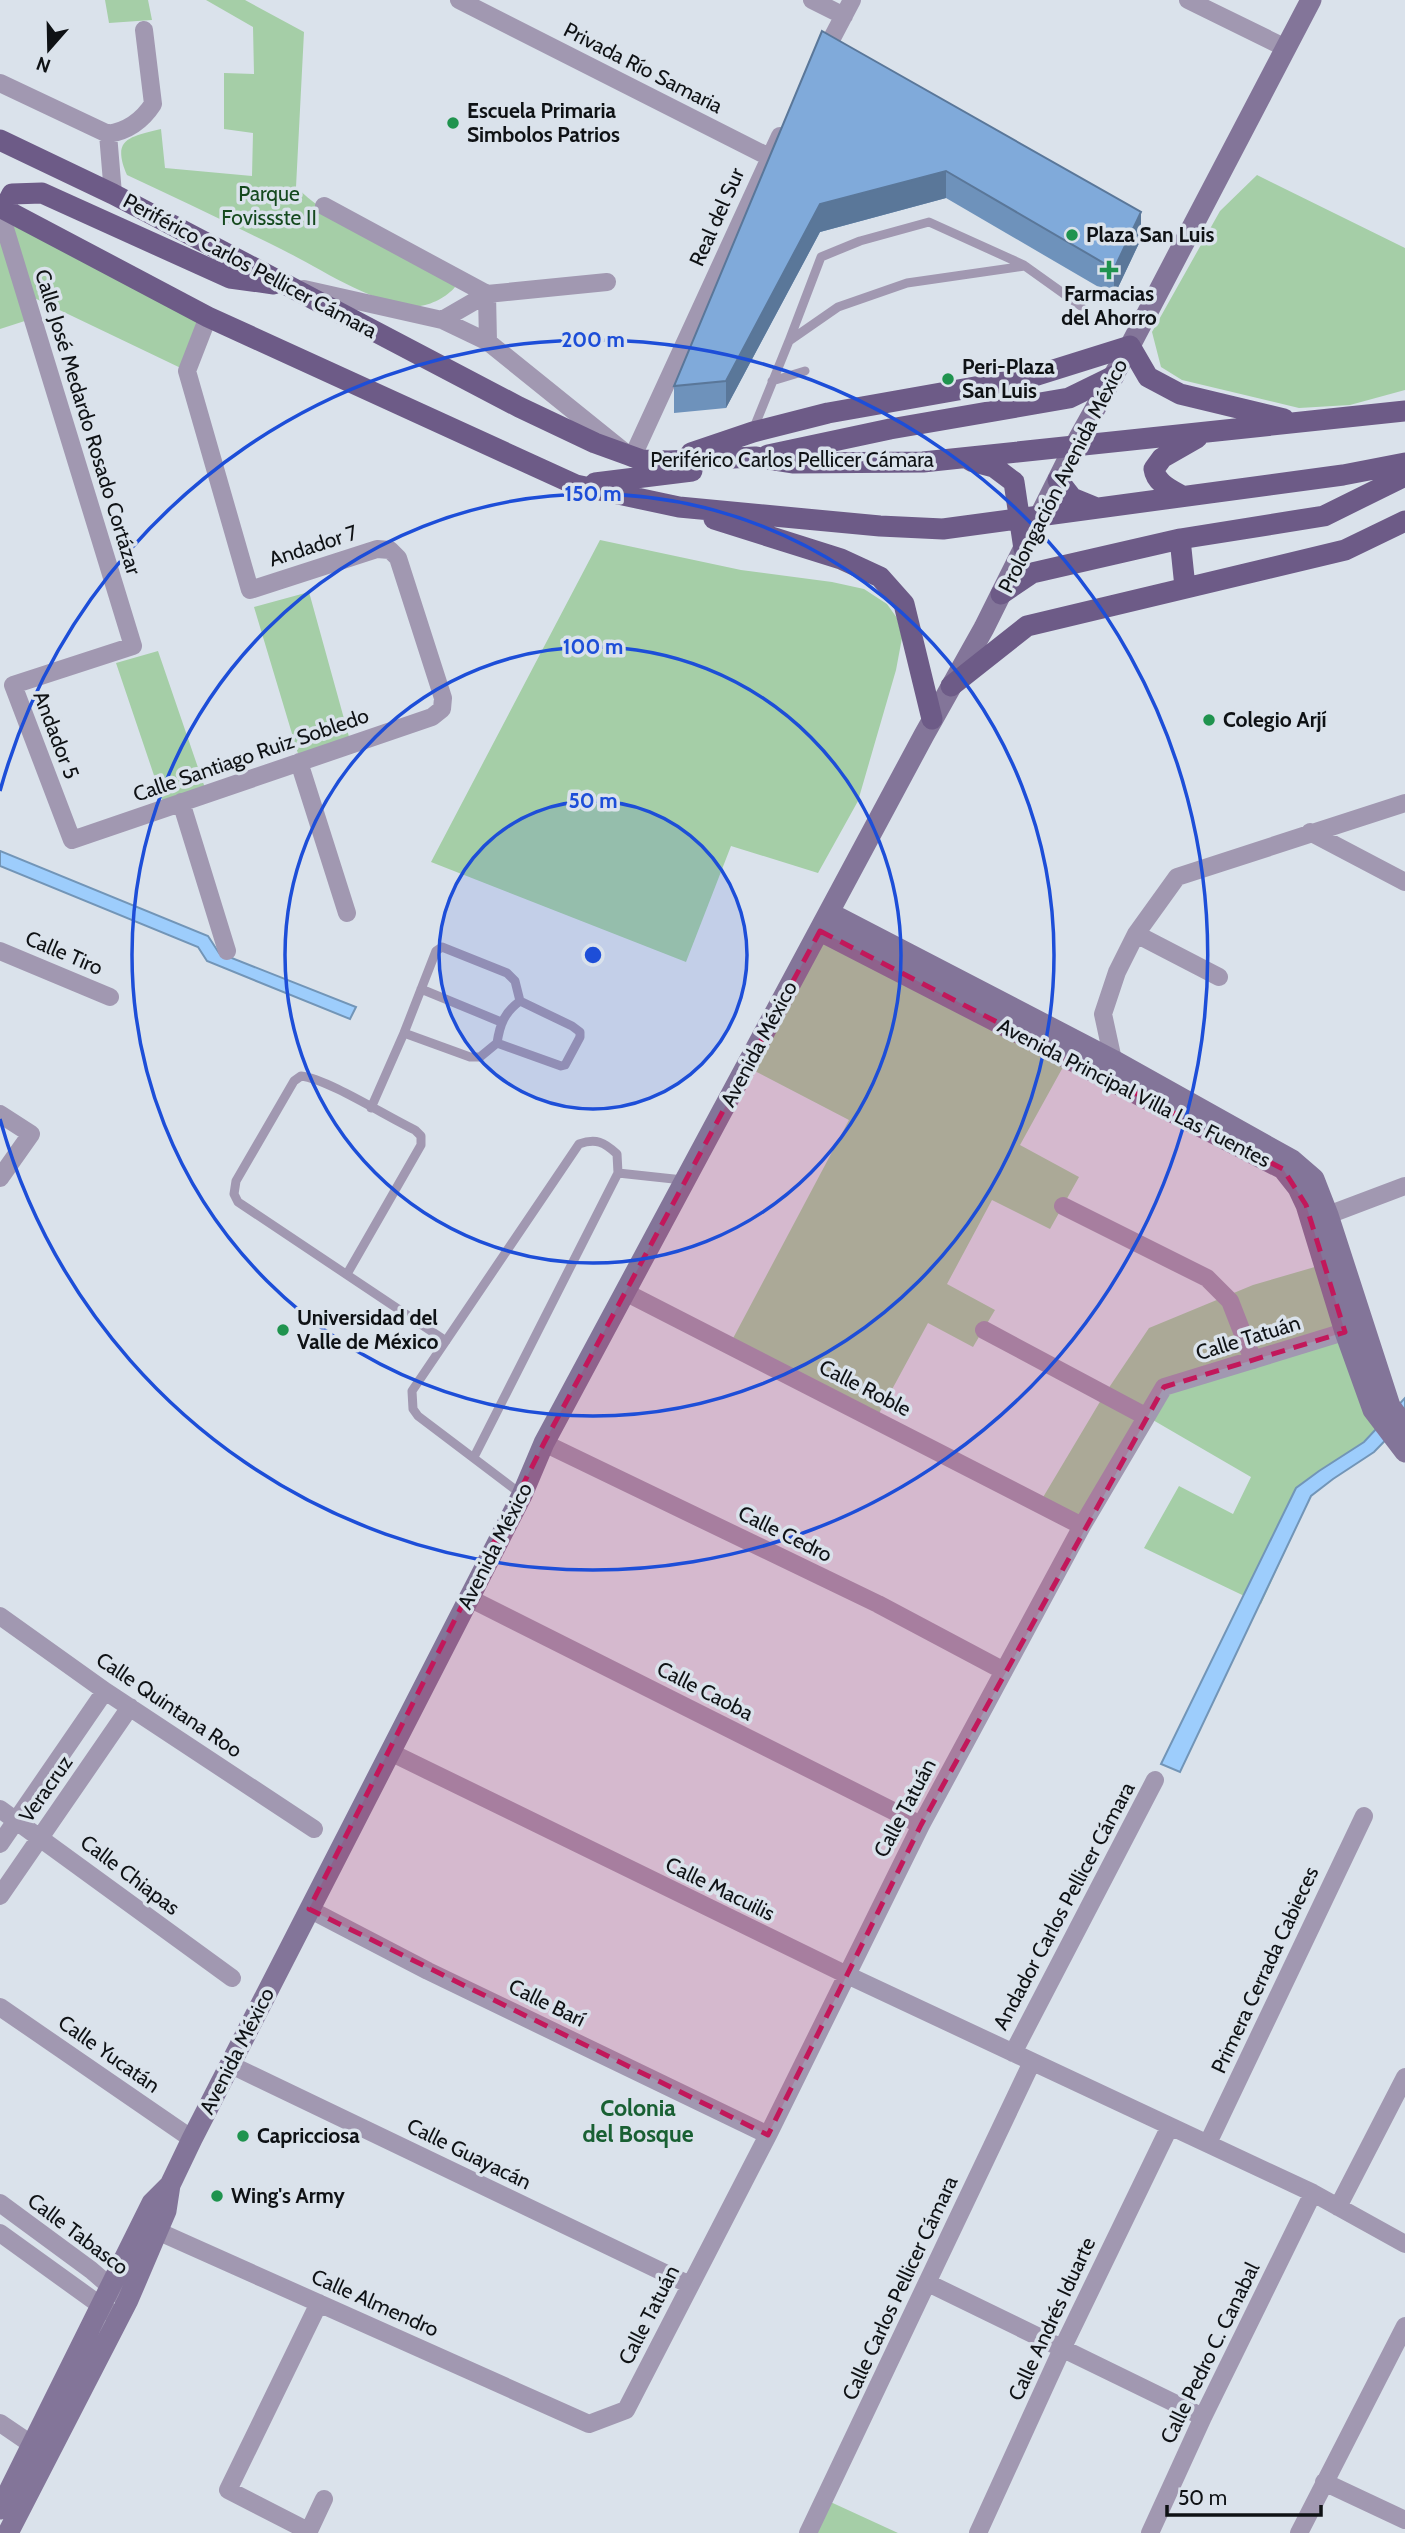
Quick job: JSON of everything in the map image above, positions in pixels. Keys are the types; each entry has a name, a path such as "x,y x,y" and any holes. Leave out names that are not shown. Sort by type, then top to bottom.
{"main road":[{"name":"Prolongación Avenida México","path":"825,922 1024,549 1030,517 1058,480 1311,0"},
{"name":"Periférico Carlos Pellicer Cámara","path":"0,140 113,194 519,407 639,465 755,457 794,463 923,462 1405,411"},
{"path":"1,209 12,194 42,193 230,278 290,286"},
{"name":"Periférico Carlos Pellicer Cámara","path":"1,209 208,317 576,485 679,507 880,526 943,529 1343,475 1405,463"},
{"path":"668,461 753,432 828,413 1031,377 1130,346 1148,377 1180,394 1300,423"},
{"path":"576,485 639,465 674,474 835,440 1069,398 1114,376"},
{"path":"828,413 841,463"},
{"path":"1182,496 1161,483 1156,478 1154,469 1162,458 1205,434"},
{"path":"961,458 994,467 1014,482 1030,517"},
{"path":"1001,594 1032,573 1180,539 1324,516 1405,476"},
{"path":"1058,480 1072,498 1097,508"},
{"path":"679,507 841,559 880,577 904,604 932,719"},
{"path":"951,685 1027,626 1345,550 1405,521"},
{"path":"1180,539 1185,587"},
{"name":"Avenida Principal Villa Las Fuentes","path":"825,922 1112,1060 1292,1160 1314,1179 1328,1215 1373,1410 1405,1452"},
{"name":"Avenida Principal Villa Las Fuentes","path":"825,922 1283,1170 1298,1188 1354,1329 1390,1406 1405,1426"},
{"name":"Avenida México","path":"8,2533 9,2498 40,2448 115,2304 150,2228 166,2211 170,2185 229,2064 522,1495 544,1443 825,922"}],"street":[{"name":"Privada Río Samaria","path":"459,0 769,157"},
{"path":"812,0 848,8 813,75"},
{"path":"1188,0 1286,48"},
{"path":"0,83 108,134 120,132 146,115 153,104 144,30"},
{"name":"Real del Sur","path":"639,465 769,157 788,122"},
{"path":"108,134 113,194"},
{"path":"324,206 486,294"},
{"name":"Calle José Medardo Rosado Cortázar","path":"1,209 133,646"},
{"path":"442,320 486,294 607,282"},
{"path":"290,286 442,320 488,342 639,465"},
{"path":"486,294 488,342"},
{"name":"Andador 7","path":"208,317 187,371 250,590 377,549 390,550 398,558 443,698 442,709"},
{"name":"Andador 5","path":"72,840 13,685 133,646"},
{"name":"Calle Santiago Ruiz Sobledo","path":"72,840 432,717 442,709"},
{"path":"299,762 347,913"},
{"path":"181,802 227,951"},
{"path":"1112,1060 1102,1014 1117,972 1136,934 1181,873 1405,803"},
{"path":"1310,832 1405,882"},
{"path":"1136,934 1219,977"},
{"name":"Calle Tiro","path":"0,951 110,997"},
{"path":"0,1114 31,1134 0,1178"},
{"path":"1328,1215 1401,1190"},
{"path":"1063,1206 1207,1278 1230,1301 1253,1360"},
{"name":"Calle Roble","path":"625,1292 1082,1526"},
{"name":"Calle Tatuán","path":"589,2424 626,2410 768,2135 845,1974 921,1825 1082,1526 1164,1387 1354,1329"},
{"path":"984,1330 1145,1416"},
{"name":"Calle Cedro","path":"544,1443 878,1604 1004,1671"},
{"name":"Calle Caoba","path":"469,1598 921,1825"},
{"name":"Calle Quintana Roo","path":"0,1616 105,1691 314,1829"},
{"name":"Veracruz","path":"0,1844 105,1691"},
{"name":"Veracruz","path":"0,1896 130,1707"},
{"name":"Calle Macuilis","path":"390,1752 845,1974 1313,2193 1405,2244"},
{"name":"Andador Carlos Pellicer Cámara","path":"1013,2053 1155,1780"},
{"name":"Calle Chiapas","path":"0,1809 232,1978"},
{"name":"Primera Cerrada Cabieces","path":"1208,2143 1364,1816"},
{"name":"Calle Barí","path":"309,1909 428,1971 768,2135"},
{"name":"Calle Yucatán","path":"0,2007 192,2139"},
{"name":"Calle Carlos Pellicer Cámara","path":"807,2533 1032,2062"},
{"name":"Calle Guayacán","path":"229,2064 690,2285"},
{"path":"1338,2207 1405,2077"},
{"name":"Calle Andrés Iduarte","path":"978,2533 1062,2349 1170,2126"},
{"name":"Calle Pedro C. Canabal","path":"1150,2533 1203,2417 1313,2193"},
{"name":"Calle Tabasco","path":"0,2203 91,2270 115,2304"},
{"name":"Calle Almendro","path":"150,2228 589,2424"},
{"path":"0,2233 115,2304"},
{"path":"928,2283 1203,2417"},
{"path":"319,2303 228,2490 308,2532 324,2499"},
{"path":"1299,2533 1405,2326"},
{"path":"0,2423 40,2448"},
{"path":"1324,2482 1405,2520"}],"lane":[{"path":"753,432 821,257 881,235 929,222 1025,266 1081,306"},
{"path":"789,341 838,307 907,283 1025,266"},
{"path":"772,381 805,371"},
{"path":"371,1108 436,951 442,947 507,973 515,981 520,1001 580,1031 580,1037 565,1065 556,1065 497,1043"},
{"path":"421,989 501,1021"},
{"path":"404,1033 470,1057 480,1057 497,1043 501,1021 509,1009 520,1001"},
{"path":"347,1274 421,1145 421,1136 415,1130 309,1077 301,1076 294,1081 236,1181 234,1194 238,1202 446,1341"},
{"path":"474,1457 618,1173 617,1154 605,1143 592,1140 579,1144 412,1391 413,1409 418,1416 522,1495"},
{"path":"618,1173 686,1180"}],"highlighted area":[{"path":"820,931 1283,1169 1306,1205 1345,1332 1164,1387 921,1825 768,2135 309,1909 544,1443"}],"green space":[{"path":"105,0 148,0 152,20 109,23"},
{"name":"Parque Fovissste II","path":"206,0 245,0 304,32 296,187 351,228 453,282 455,287 448,294 418,306 401,304 365,293 281,249 127,175 121,153 126,141 161,129 165,168 252,176 253,133 224,129 224,73 254,74 253,27"},
{"path":"1257,175 1405,248 1405,390 1350,405 1299,408 1182,380 1161,367 1152,332 1220,211"},
{"path":"0,207 208,317 187,371 24,293 31,319 0,329"},
{"path":"600,540 741,570 864,589 887,604 897,618 902,638 896,670 858,801 818,873 731,846 686,962 431,862"},
{"path":"309,592 351,744 299,757 254,607"},
{"path":"158,651 205,788 163,802 116,663"},
{"path":"820,931 1068,1058 1020,1145 1079,1177 1050,1229 992,1200 947,1284 995,1310 973,1347 928,1323 876,1419 730,1344 849,1120 747,1067"},
{"path":"1325,1264 1392,1435 1374,1452 1311,1496 1261,1604 1144,1548 1179,1486 1233,1514 1251,1477 1146,1416 1082,1526 1039,1504 1104,1395 1149,1328 1253,1285"},
{"path":"824,2499 898,2533 808,2533"}],"water":[{"path":"0,851 208,936 219,953 356,1007 350,1019 207,961 198,947 0,866"},
{"path":"1405,1398 1405,1420 1374,1452 1311,1496 1180,1772 1161,1764 1296,1488 1364,1442"}],"building":[{"name":"Plaza San Luis","path":"822,31 1141,212 1114,269 946,171 820,204 726,381 674,386"}],"place":[{"name":"Escuela Primaria Simbolos Patrios","path":"453,123"},
{"name":"Plaza San Luis","path":"1072,235"},
{"name":"Farmacias del Ahorro","path":"1109,270"},
{"name":"Peri-Plaza San Luis","path":"948,379"},
{"name":"Colegio Arjí","path":"1209,720"},
{"name":"Universidad del Valle de México","path":"283,1330"},
{"name":"Capricciosa","path":"243,2136"},
{"name":"Wing's Army","path":"217,2196"}],"district":[{"name":"Colonia del Bosque","path":"638,2121"}]}
